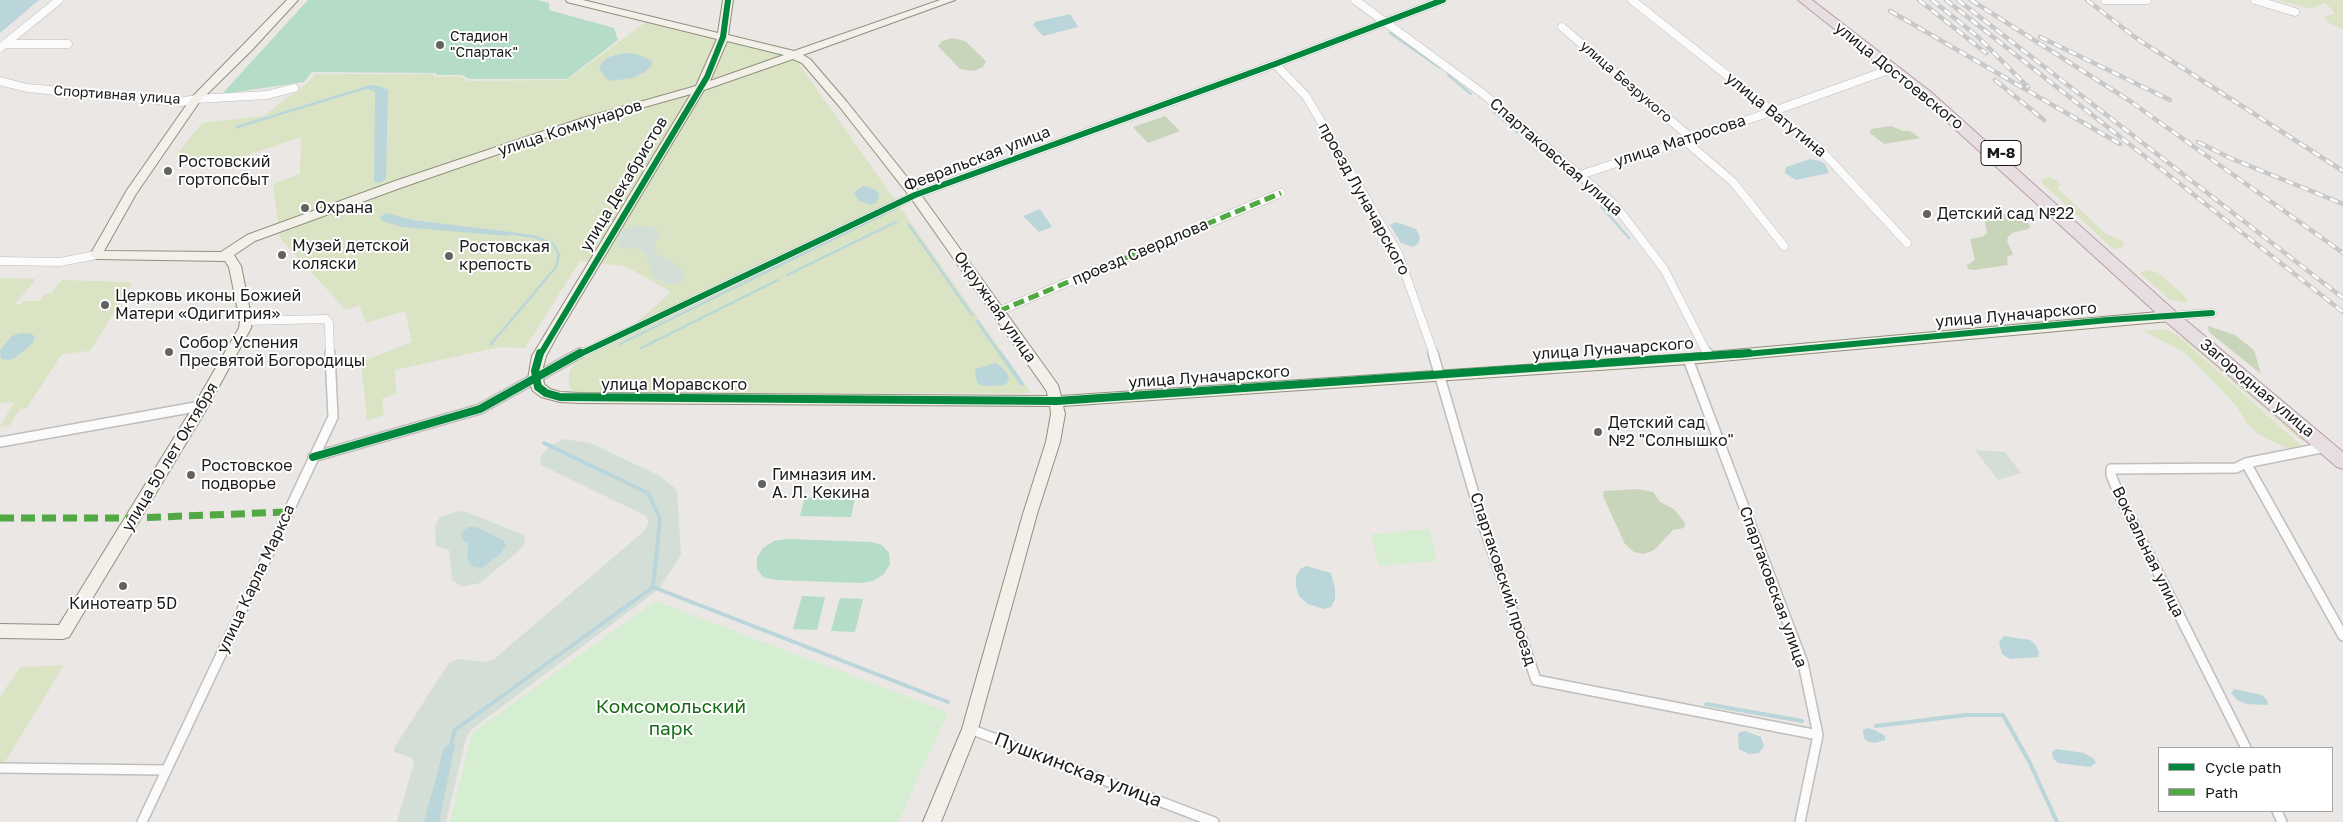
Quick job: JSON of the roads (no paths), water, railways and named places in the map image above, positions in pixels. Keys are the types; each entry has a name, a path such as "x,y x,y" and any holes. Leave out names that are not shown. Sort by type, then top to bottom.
{"highway":[{"name":"улица Достоевского","path":"1804,0 1894,68 2175,315"},
{"name":"улица Достоевского","path":"1814,0 1920,81 2175,315"},
{"name":"Загородная улица","path":"2175,315 2334,449 2343,462"}],"street":[{"path":"2,46 58,0"},
{"path":"96,256 131,193 196,99 247,50 292,0"},
{"name":"Окружная улица","path":"571,0 792,54 806,61 843,104 915,195 1053,389 1057,401 1058,421 1053,442 1030,514 970,729 932,822"},
{"name":"улица Декабристов","path":"535,379 534,371 552,332 698,88 707,77 723,37 728,0"},
{"name":"улица Коммунаров","path":"224,256 251,238 365,196 587,120 698,88 950,0"},
{"name":"Спартаковская улица","path":"1354,0 1386,21 1482,93 1615,205 1664,269 1688,312 1709,356"},
{"name":"Февральская улица","path":"535,379 588,350 915,195 1443,0"},
{"name":"улица Ватутина","path":"1632,0 1774,111 1828,156 1906,243"},
{"path":"2105,0 2147,0"},
{"path":"2255,0 2295,12"},
{"name":"улица Безрукого","path":"1562,27 1687,138"},
{"path":"2,46 68,44"},
{"name":"проезд Луначарского","path":"1274,64 1306,96 1398,253 1424,320 1440,376"},
{"name":"улица Матросова","path":"1580,175 1687,138 1774,111 1894,68"},
{"name":"Спортивная улица","path":"0,80 27,88 181,102 196,99 224,99 267,95 294,88"},
{"path":"1687,138 1733,182 1784,246"},
{"name":"проезд Свердлова","path":"999,311 1281,193"},
{"path":"0,261 60,262 96,256 224,256 229,258 235,266 246,321"},
{"path":"2175,315 2212,313"},
{"name":"улица Луначарского","path":"1057,401 1688,359 2175,315"},
{"name":"улица Карла Маркса","path":"142,822 332,416 328,323 326,319 310,317 246,321"},
{"name":"улица 50 лет Октября","path":"0,631 63,632 201,406 245,328 246,321"},
{"name":"Спартаковская улица","path":"1688,359 1803,663 1818,735 1800,822"},
{"name":"Спартаковский проезд","path":"1440,376 1482,521 1536,680 1818,735"},
{"path":"314,457 480,409 535,379"},
{"name":"улица Моравского","path":"535,379 538,387 546,393 560,397 580,398 1057,401"},
{"path":"0,442 201,406"},
{"name":"Вокзальная улица","path":"2245,747 2124,506 2111,475 2111,469 2236,468 2246,463 2334,449"},
{"path":"2246,463 2343,636"},
{"name":"Пушкинская улица","path":"970,729 1214,822"},
{"path":"0,768 165,770"}],"water":[{"path":"0,0 39,0 0,33"},
{"path":"1070,14 1078,27 1043,36 1033,25 1035,22"},
{"path":"624,53 636,54 652,61 652,65 645,72 633,78 610,81 599,69 602,62 609,57"},
{"path":"369,85 380,86 388,90 386,179 380,183 374,182 375,92 369,89 359,91 360,88"},
{"path":"1810,159 1825,164 1829,173 1796,180 1785,173 1786,167"},
{"path":"863,186 870,187 878,192 879,198 876,203 870,205 859,201 854,194"},
{"path":"1040,209 1052,227 1039,232 1023,216"},
{"path":"386,213 413,220 511,232 512,234 508,236 402,227 382,221 380,217"},
{"path":"1396,222 1416,229 1420,237 1418,244 1413,247 1401,243 1390,225"},
{"path":"21,333 32,334 35,337 32,344 15,358 1,359 0,351 5,344 12,336"},
{"path":"995,363 1001,366 1008,375 1007,383 1004,385 983,386 977,383 976,369"},
{"path":"468,527 477,527 503,540 506,546 501,553 482,568 471,566 467,556 468,543 462,539 461,533"},
{"path":"1306,566 1331,573 1335,589 1335,600 1331,607 1324,609 1308,604 1299,596 1296,587 1296,577 1300,569"},
{"path":"2004,636 2030,640 2035,644 2039,652 2038,657 2010,659 2002,654 1999,642"},
{"path":"2234,689 2262,695 2267,700 2268,705 2246,704 2237,700 2231,693"},
{"path":"1867,728 1885,736 1885,740 1875,743 1867,741 1864,738 1863,730"},
{"path":"1745,731 1761,737 1764,746 1759,753 1749,754 1739,749 1738,733"},
{"path":"452,742 455,745 439,822 424,822 444,748"},
{"path":"2056,749 2084,753 2094,759 2096,763 2090,767 2058,763 2053,758 2052,752"}],"waterway":[{"path":"1390,33 1439,67"},
{"path":"1448,75 1471,94"},
{"path":"237,127 362,89"},
{"path":"1493,111 1520,134"},
{"path":"1565,173 1577,183"},
{"path":"1601,206 1629,238"},
{"path":"620,344 895,209"},
{"path":"787,275 896,222"},
{"path":"909,225 972,315"},
{"path":"491,344 556,267 559,255 553,244 535,237 509,233"},
{"path":"641,348 778,280"},
{"path":"977,321 1001,355"},
{"path":"1000,353 1022,384"},
{"path":"544,443 648,493 660,519 653,587"},
{"path":"451,745 455,730 653,587"},
{"path":"653,587 948,702"},
{"path":"1706,704 1802,721"},
{"path":"1876,726 1966,715 2003,715 2029,761 2057,822"}],"railway":[{"path":"1919,0 1986,53"},
{"path":"1932,0 1977,36 2028,87"},
{"path":"1946,0 2343,312"},
{"path":"1958,0 2343,298"},
{"path":"1971,0 2127,99 2343,253"},
{"path":"2087,0 2136,38 2343,171"},
{"path":"1890,11 2120,144"},
{"path":"2040,37 2170,100"},
{"path":"1995,80 2044,120"},
{"path":"2198,142 2230,158 2343,204"}],"place":[{"name":"Стадион \"Спартак\"","path":"440,45"},
{"name":"Ростовский гортопсбыт","path":"168,171"},
{"name":"Охрана","path":"305,208"},
{"name":"Детский сад №22","path":"1927,214"},
{"name":"Музей детской коляски","path":"282,255"},
{"name":"Ростовская крепость","path":"449,256"},
{"name":"Церковь иконы Божией Матери «Одигитрия»","path":"105,305"},
{"name":"Собор Успения Пресвятой Богородицы","path":"169,352"},
{"name":"Детский сад №2 \"Солнышко\"","path":"1598,432"},
{"name":"Ростовское подворье","path":"191,475"},
{"name":"Гимназия им. А. Л. Кекина","path":"762,484"},
{"name":"Кинотеатр 5D","path":"123,586"}],"park label":[{"name":"Комсомольский парк","path":"671,718"}]}
